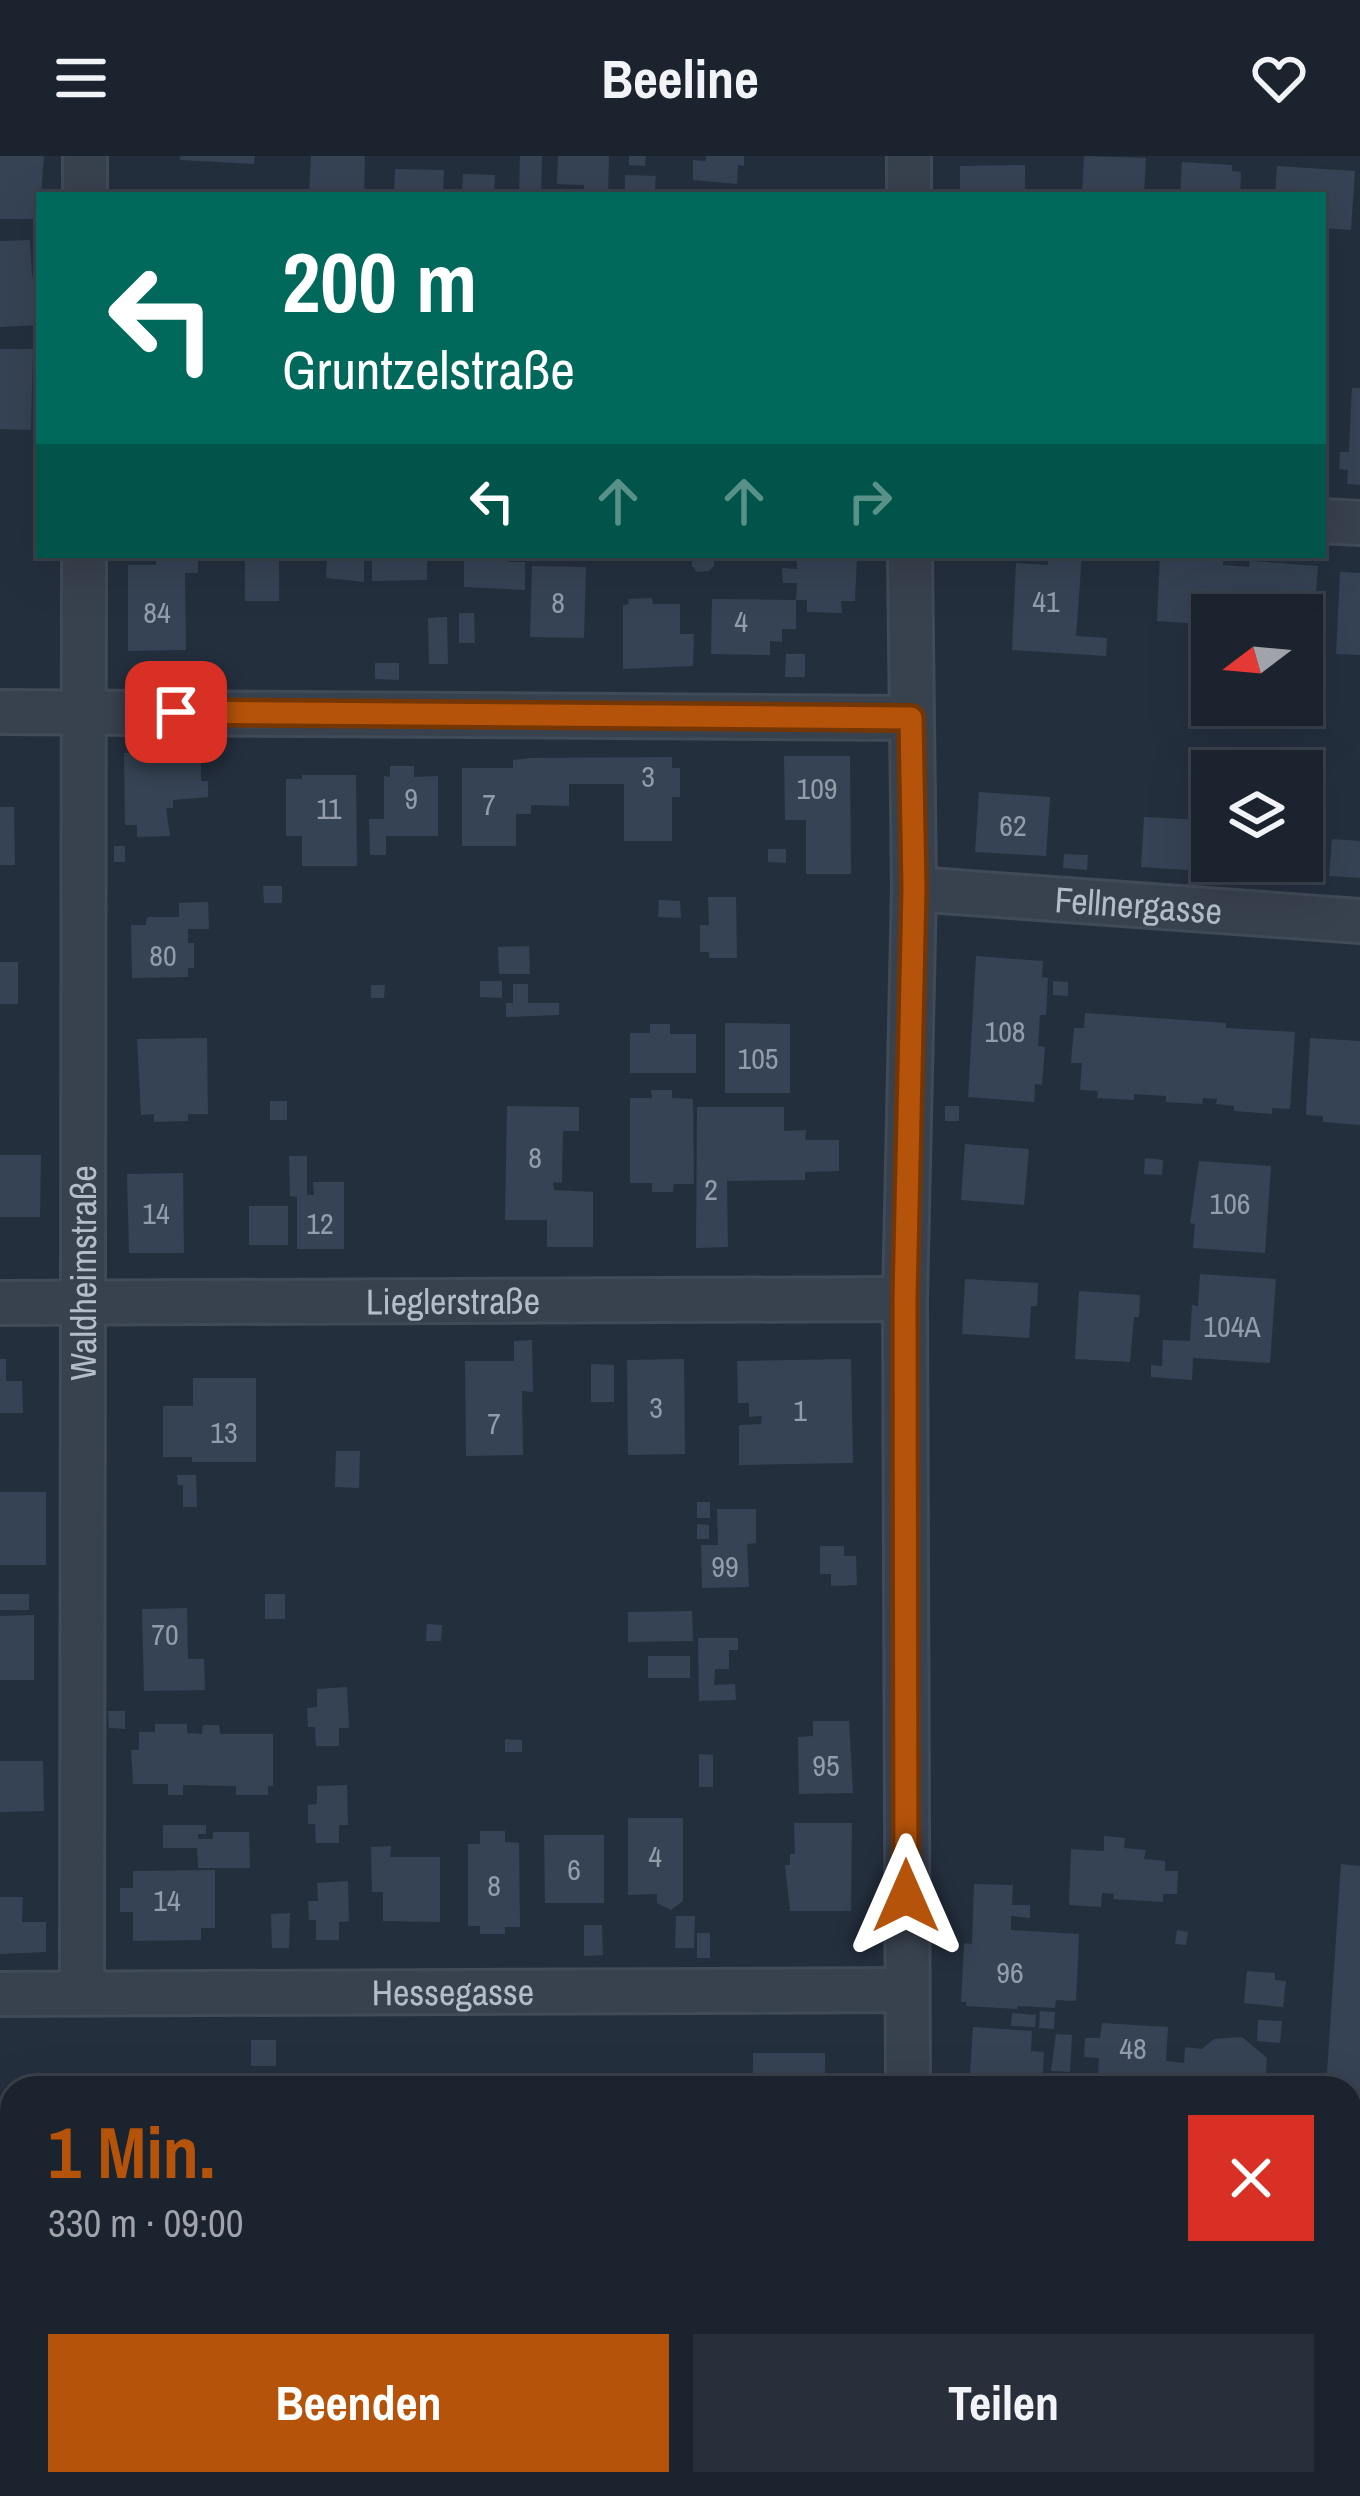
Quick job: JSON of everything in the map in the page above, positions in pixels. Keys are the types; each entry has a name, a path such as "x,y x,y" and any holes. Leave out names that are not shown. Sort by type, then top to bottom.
{"street":[{"path":"85,156 85,192"},
{"path":"909,156 909,192"},
{"path":"1326,521 1360,523"},
{"name":"Waldheimstraße","path":"82,1993 84,558"},
{"path":"908,2076 905,1299 914,889 910,558"},
{"path":"0,712 911,718"},
{"name":"Fellnergasse","path":"914,889 1360,921"},
{"name":"Lieglerstraße","path":"0,1303 905,1299"},
{"name":"Hessegasse","path":"0,1994 906,1990"}],"building":[{"path":"0,156 44,156 36,219 0,219"},
{"path":"180,156 255,156 254,164 180,160"},
{"path":"311,156 365,156 364,192 309,192"},
{"path":"520,156 542,156 541,192 519,192"},
{"path":"558,156 609,156 608,192 584,192 584,185 557,184"},
{"path":"629,156 646,156 645,166 629,165"},
{"path":"706,156 744,156 744,166 738,165 737,184 693,180 693,160 706,161"},
{"path":"1084,156 1146,158 1144,192 1082,192"},
{"path":"1182,162 1232,165 1232,171 1241,172 1240,192 1180,192"},
{"path":"1025,165 1025,192 960,192 960,166"},
{"path":"1277,166 1355,171 1351,230 1326,228 1326,192 1275,192"},
{"path":"395,169 444,170 443,192 394,192"},
{"path":"463,174 495,175 494,192 462,192"},
{"path":"625,175 656,176 655,189 706,191 706,192 625,192"},
{"path":"30,240 36,325 0,327 0,241"},
{"path":"0,349 33,349 31,430 0,429"},
{"path":"1352,388 1360,388 1360,485 1347,484 1348,470 1339,469 1340,452 1349,452"},
{"path":"156,558 198,558 198,573 185,573 186,650 128,651 128,565 156,565"},
{"path":"245,558 279,558 279,601 245,601"},
{"path":"327,558 364,558 364,582 326,578"},
{"path":"372,558 427,558 427,580 372,581"},
{"path":"464,558 525,562 525,590 464,587"},
{"path":"692,558 714,558 709,571 697,572"},
{"path":"857,558 855,601 841,601 842,613 807,612 807,600 796,600 797,583 783,583 782,568 797,569 797,561 783,560"},
{"path":"1048,558 1082,558 1076,636 1107,638 1106,656 1012,650 1016,563 1048,565"},
{"path":"1160,558 1224,558 1223,565 1249,567 1250,561 1318,566 1316,594 1191,594 1191,623 1157,621"},
{"path":"532,566 586,567 584,638 530,637"},
{"path":"1340,572 1360,573 1360,655 1336,654"},
{"path":"652,598 653,604 680,604 680,634 694,634 693,666 623,669 623,605 629,604 628,599"},
{"path":"712,599 796,600 796,629 782,629 782,642 770,641 770,655 711,654"},
{"path":"459,613 474,613 475,643 459,643"},
{"path":"447,617 448,664 429,664 428,618"},
{"path":"786,654 805,654 805,677 785,677"},
{"path":"375,663 399,663 399,680 375,679"},
{"path":"158,752 158,759 201,759 201,781 208,781 208,797 173,800 173,808 166,808 170,836 137,837 137,825 125,825 124,753"},
{"path":"784,756 850,756 851,874 806,874 806,820 785,820"},
{"path":"672,757 672,768 680,768 680,797 672,797 672,841 624,841 624,784 569,784 569,806 531,805 531,814 516,814 516,846 462,846 462,768 513,768 513,760 531,758"},
{"path":"390,766 414,766 414,777 438,776 438,836 386,836 386,855 370,855 369,819 384,819 384,776 390,777"},
{"path":"302,775 356,775 357,866 302,866 302,836 286,836 286,779 302,779"},
{"path":"979,792 1050,797 1046,856 975,852"},
{"path":"0,807 14,807 15,865 0,865"},
{"path":"1144,817 1191,819 1191,870 1141,867"},
{"path":"1332,839 1360,841 1360,878 1329,876"},
{"path":"114,846 125,846 125,862 114,862"},
{"path":"768,849 786,849 786,863 768,862"},
{"path":"1064,854 1088,855 1087,870 1063,868"},
{"path":"263,886 282,886 282,903 264,903"},
{"path":"708,897 736,897 737,958 709,958 709,952 700,952 700,925 709,925"},
{"path":"659,900 680,901 681,918 658,917"},
{"path":"208,902 209,929 188,929 188,943 194,943 194,968 188,968 188,977 132,978 131,925 146,925 147,917 179,917 179,903"},
{"path":"529,946 530,974 499,974 498,947"},
{"path":"976,956 1043,961 1042,977 1048,978 1046,1015 1040,1015 1038,1046 1045,1047 1042,1085 1035,1084 1034,1102 968,1097"},
{"path":"0,962 18,962 18,1004 0,1004"},
{"path":"480,981 502,981 502,998 480,997"},
{"path":"1053,981 1068,982 1068,996 1053,995"},
{"path":"513,984 528,984 528,1003 559,1003 559,1015 506,1017 506,1003 513,1003"},
{"path":"371,985 385,985 384,998 371,998"},
{"path":"1085,1013 1295,1032 1290,1109 1272,1108 1272,1114 1234,1111 1234,1106 1216,1104 1217,1099 1203,1098 1202,1104 1166,1102 1166,1096 1134,1094 1134,1100 1097,1098 1098,1091 1080,1090 1082,1063 1071,1063 1074,1028 1084,1028"},
{"path":"725,1023 790,1024 790,1093 725,1093"},
{"path":"650,1024 670,1024 670,1034 696,1034 696,1073 630,1073 630,1033 650,1033"},
{"path":"207,1038 208,1114 188,1114 188,1121 154,1122 154,1114 141,1115 137,1039"},
{"path":"1310,1038 1360,1041 1360,1125 1323,1122 1323,1116 1306,1115"},
{"path":"651,1090 672,1090 672,1098 693,1099 694,1184 674,1184 673,1192 652,1192 652,1183 630,1183 630,1098 652,1098"},
{"path":"270,1101 287,1101 287,1120 270,1120"},
{"path":"507,1106 579,1107 579,1131 563,1131 562,1183 553,1182 554,1190 593,1192 593,1247 547,1247 547,1220 505,1220"},
{"path":"945,1106 959,1106 959,1121 945,1121"},
{"path":"697,1107 784,1107 784,1131 806,1130 805,1140 839,1140 839,1171 805,1172 805,1180 727,1181 728,1247 696,1248"},
{"path":"965,1144 1029,1149 1024,1205 961,1200"},
{"path":"0,1155 41,1155 40,1217 0,1217"},
{"path":"289,1156 307,1156 307,1195 314,1195 313,1182 344,1182 344,1249 297,1249 297,1197 290,1196"},
{"path":"1145,1158 1163,1160 1162,1175 1144,1174"},
{"path":"1199,1161 1271,1166 1265,1253 1193,1248 1195,1224 1190,1223"},
{"path":"183,1173 184,1253 129,1253 127,1174"},
{"path":"249,1206 288,1206 288,1245 249,1245"},
{"path":"1200,1274 1276,1279 1270,1363 1193,1358 1192,1380 1151,1377 1151,1365 1162,1366 1163,1340 1190,1341"},
{"path":"965,1279 1038,1283 1029,1338 962,1334"},
{"path":"1079,1291 1140,1295 1130,1362 1075,1359"},
{"path":"532,1340 533,1392 522,1391 523,1455 466,1456 465,1361 514,1361 514,1341"},
{"path":"0,1359 6,1359 6,1381 22,1381 23,1413 0,1413"},
{"path":"684,1359 685,1454 628,1455 627,1360"},
{"path":"851,1359 853,1463 739,1465 739,1425 761,1424 762,1416 749,1417 749,1403 738,1403 737,1361"},
{"path":"591,1364 614,1365 614,1402 591,1402"},
{"path":"193,1378 256,1378 256,1462 163,1457 163,1406 193,1406"},
{"path":"336,1451 360,1451 359,1488 335,1487"},
{"path":"177,1475 196,1475 197,1507 183,1507 183,1485 178,1485"},
{"path":"0,1492 46,1492 46,1565 0,1565"},
{"path":"697,1502 710,1502 710,1518 697,1518"},
{"path":"717,1509 756,1509 756,1543 747,1544 749,1587 702,1588 701,1545 718,1545"},
{"path":"697,1524 709,1525 709,1539 697,1539"},
{"path":"820,1546 844,1546 844,1556 856,1556 857,1585 831,1586 831,1574 820,1574"},
{"path":"0,1594 29,1594 29,1610 0,1610"},
{"path":"265,1594 285,1594 285,1619 265,1619"},
{"path":"187,1608 188,1659 204,1659 205,1690 144,1691 142,1609"},
{"path":"692,1611 693,1641 628,1642 628,1612"},
{"path":"34,1615 34,1680 0,1680 0,1616"},
{"path":"427,1624 442,1625 441,1641 426,1641"},
{"path":"698,1638 738,1638 738,1650 729,1650 729,1669 715,1669 714,1685 735,1684 736,1700 699,1701"},
{"path":"648,1656 690,1656 690,1678 648,1678"},
{"path":"347,1687 349,1728 339,1728 339,1746 316,1746 307,1708 317,1707 317,1689"},
{"path":"108,1711 125,1711 125,1729 109,1728"},
{"path":"813,1721 849,1721 853,1793 799,1794 798,1737 813,1736"},
{"path":"155,1724 187,1724 187,1733 202,1734 203,1725 219,1725 220,1734 273,1734 273,1786 268,1786 268,1795 236,1795 236,1786 183,1785 183,1795 168,1795 168,1784 133,1784 131,1750 139,1750 139,1732 155,1732"},
{"path":"505,1739 522,1740 522,1752 505,1752"},
{"path":"699,1754 713,1755 713,1787 699,1787"},
{"path":"0,1761 43,1761 44,1811 0,1812"},
{"path":"347,1785 348,1825 339,1825 339,1843 316,1843 315,1824 308,1824 308,1805 317,1804 317,1786"},
{"path":"628,1818 683,1818 683,1901 671,1910 657,1903 657,1894 628,1895"},
{"path":"794,1823 852,1823 851,1911 790,1911 785,1865 790,1865 790,1854 795,1854"},
{"path":"163,1825 206,1825 206,1834 198,1834 198,1839 213,1839 213,1832 249,1832 250,1868 198,1868 197,1848 163,1848"},
{"path":"480,1831 505,1831 505,1842 519,1843 520,1927 505,1927 505,1934 480,1934 480,1926 468,1926 468,1844 480,1844"},
{"path":"544,1835 604,1835 604,1903 545,1903"},
{"path":"1104,1836 1125,1838 1124,1848 1146,1850 1144,1859 1165,1861 1165,1871 1178,1871 1177,1894 1163,1894 1163,1902 1113,1899 1114,1894 1102,1893 1101,1907 1069,1905 1071,1849 1104,1851"},
{"path":"391,1846 390,1857 440,1857 440,1922 383,1921 383,1892 372,1892 371,1847"},
{"path":"1341,1864 1360,1866 1360,2076 1327,2076"},
{"path":"215,1870 215,1928 201,1928 201,1940 133,1941 133,1912 120,1912 120,1888 133,1888 133,1871"},
{"path":"348,1881 349,1921 339,1922 339,1940 316,1940 316,1920 309,1920 308,1901 318,1901 317,1883"},
{"path":"974,1884 1013,1885 1012,1905 1030,1905 1030,1918 1011,1916 1011,1930 1079,1934 1076,2001 1056,2000 1055,2008 1017,2009 961,2002 964,1943 972,1944"},
{"path":"0,1897 23,1897 22,1922 46,1922 46,1952 0,1954"},
{"path":"290,1913 289,1948 272,1948 271,1914"},
{"path":"676,1916 695,1916 694,1948 675,1948"},
{"path":"584,1925 602,1925 603,1955 584,1956"},
{"path":"1177,1930 1188,1932 1186,1945 1175,1944"},
{"path":"697,1933 710,1933 710,1958 697,1958"},
{"path":"1247,1971 1275,1973 1275,1980 1286,1981 1283,2007 1244,2003"},
{"path":"1040,2011 1055,2012 1054,2029 1039,2028"},
{"path":"1012,2013 1036,2015 1035,2027 1011,2026"},
{"path":"1258,2020 1282,2021 1280,2043 1257,2041"},
{"path":"1102,2023 1168,2027 1166,2061 1184,2063 1185,2047 1202,2049 1214,2039 1242,2037 1267,2058 1266,2076 1098,2076 1099,2058 1084,2057 1085,2038 1100,2038"},
{"path":"973,2027 1032,2031 1031,2051 1044,2052 1043,2076 970,2076"},
{"path":"1056,2034 1072,2035 1070,2072 1051,2071"},
{"path":"251,2040 276,2040 276,2066 251,2066"},
{"path":"753,2053 825,2053 825,2076 753,2076"}],"route":[{"path":"176,712 911,718 914,889 905,1299 906,1896"}]}
